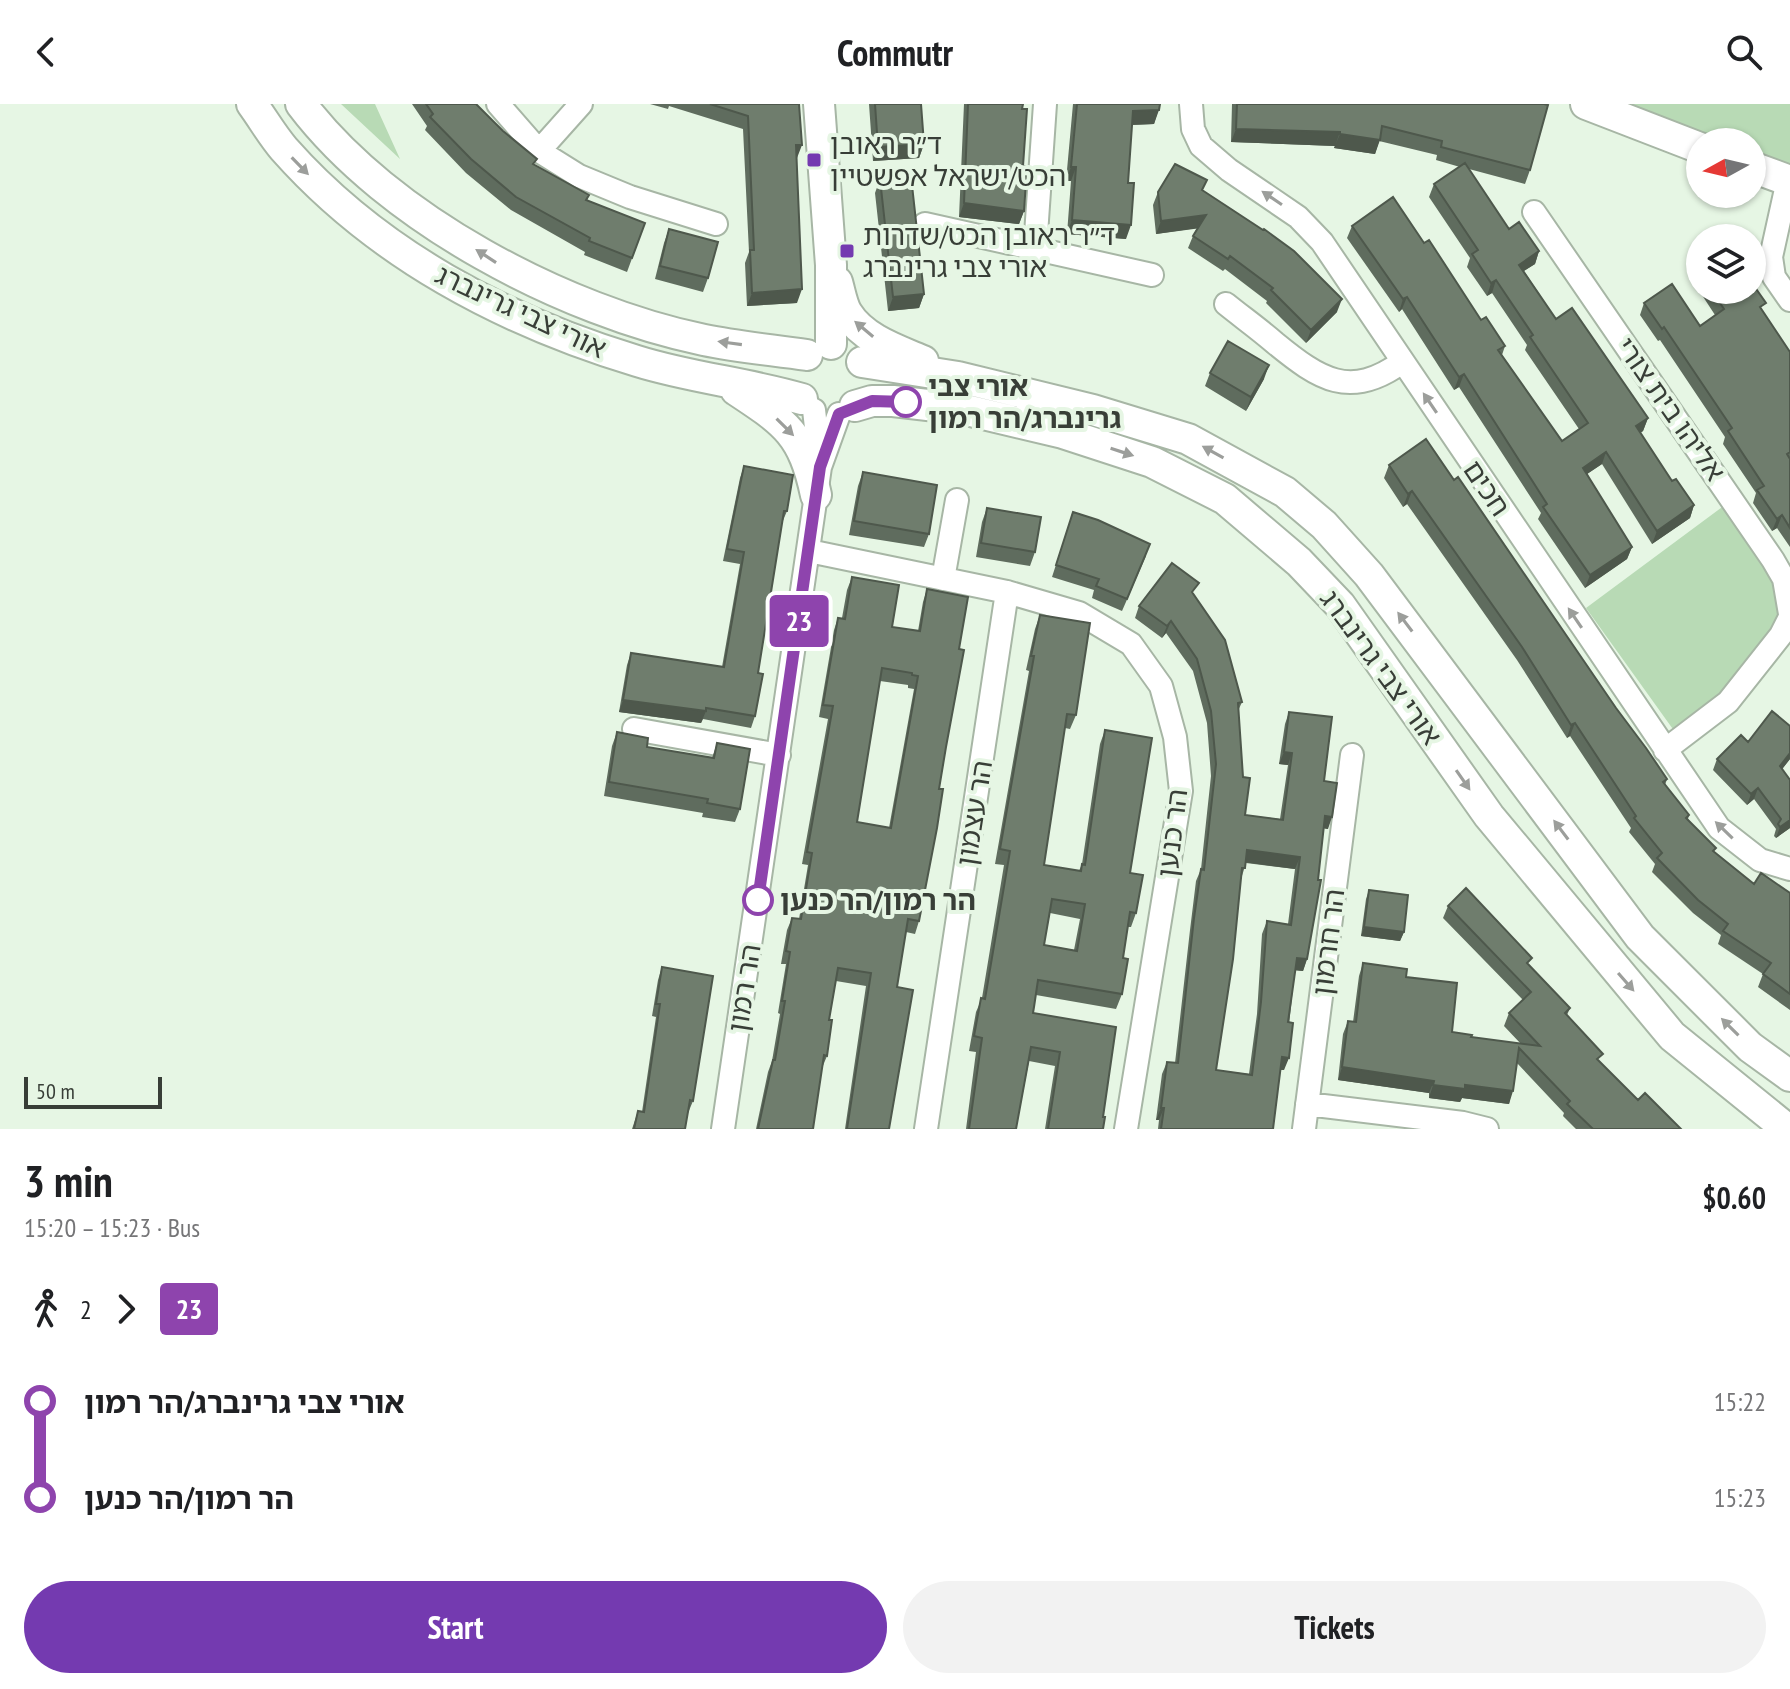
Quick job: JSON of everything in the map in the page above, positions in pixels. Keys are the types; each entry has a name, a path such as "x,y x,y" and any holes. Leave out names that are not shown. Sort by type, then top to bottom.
{"main road":[{"name":"אורי צבי גרינברג","path":"252,104 281,146 326,193 380,237 454,286 566,338 639,362 828,407 893,401 962,409 1063,433 1152,462 1225,499 1299,562 1340,605 1489,816 1672,1036 1779,1125"},
{"name":"אורי צבי גרינברג","path":"301,104 312,119 368,173 406,204 505,269 571,298 703,340 819,349"},
{"path":"819,104 831,265 819,349"},
{"path":"1586,104 1686,143"},
{"path":"1766,172 1789,181"},
{"path":"831,265 847,313 862,329 882,343 958,377"},
{"path":"819,349 849,349 862,362 866,385 862,397 828,407 797,381 801,362 819,349"},
{"name":"אורי צבי גרינברג","path":"862,362 958,377 1093,410 1188,439 1285,492 1324,525 1369,575 1640,937 1750,1047 1790,1076"},
{"path":"724,382 772,415 799,441 818,481"}],"street":[{"path":"498,104 539,151 579,176 630,197 716,224"},
{"path":"539,151 581,104"},
{"path":"1035,249 1045,104"},
{"name":"חכים","path":"1191,104 1193,129 1201,146 1229,170 1298,217 1322,242 1719,828 1760,860 1790,869"},
{"path":"1789,181 1771,257 1774,277 1790,300"},
{"name":"אליהו בית צורי","path":"1534,212 1784,579 1790,615 1781,635 1728,702 1665,750"},
{"path":"925,224 1152,275"},
{"path":"1226,304 1305,368 1337,381 1357,383 1383,376 1402,362"},
{"name":"הר רמון","path":"723,1129 828,407"},
{"path":"943,579 957,500"},
{"name":"הר כנען","path":"809,551 1007,592 1079,613 1131,644 1161,686 1175,737 1181,791 1126,1129"},
{"name":"הר עצמון","path":"926,1129 1007,592"},
{"path":"634,729 779,755"},
{"name":"הר חרמון","path":"1304,1129 1352,755"},
{"path":"1307,1104 1463,1123 1487,1129"}],"green space":[{"path":"341,104 375,104 400,159"},
{"path":"1599,104 1790,104 1790,171 1766,161 1766,128 1686,128 1686,132"},
{"path":"1733,499 1790,617 1680,739 1586,608"}],"building":[{"path":"426,104 476,104 537,159 533,164 589,195 586,200 645,223 632,258 589,241 590,238 516,197 471,159 430,117 433,114"},
{"path":"710,104 799,104 802,145 796,145 802,289 752,293 750,250 754,250 748,116"},
{"path":"875,104 921,104 924,144 878,147"},
{"path":"968,104 1023,104 1022,109 1027,109 1024,211 964,203"},
{"path":"1077,104 1160,104 1159,110 1133,111 1128,183 1134,183 1131,225 1072,220 1076,167 1071,167"},
{"path":"1237,104 1548,105 1530,170 1441,147 1442,141 1382,126 1380,140 1340,132 1236,129"},
{"path":"1465,163 1509,229 1519,222 1539,251 1519,265 1556,319 1572,308 1648,418 1636,426 1672,481 1676,479 1694,505 1657,531 1606,452 1583,468 1632,547 1590,575 1543,507 1547,504 1464,374 1459,377 1407,297 1403,299 1352,226 1393,197 1424,243 1429,240 1481,320 1486,317 1505,346 1498,350 1562,441 1588,423 1496,280 1491,283 1472,254 1478,250 1434,184"},
{"path":"1175,164 1207,180 1202,190 1294,251 1342,299 1311,330 1271,290 1273,288 1230,256 1228,259 1193,236 1206,215 1161,221 1158,192"},
{"path":"911,176 924,294 893,297 880,179"},
{"path":"669,229 718,242 708,278 660,266"},
{"path":"1672,284 1700,326 1724,309 1721,304 1764,304 1760,307 1790,352 1790,452 1787,454 1790,459 1790,528 1782,515 1777,519 1757,490 1764,486 1728,431 1732,428 1664,327 1662,329 1644,303"},
{"path":"1228,341 1269,365 1251,397 1210,373"},
{"path":"1426,439 1454,480 1458,477 1646,748 1667,779 1663,782 1689,815 1686,818 1716,848 1713,851 1754,884 1761,873 1790,893 1790,994 1763,974 1771,963 1723,931 1728,924 1698,900 1657,858 1662,853 1634,818 1636,816 1575,723 1571,725 1522,647 1412,491 1408,494 1389,465"},
{"path":"744,466 793,475 787,511 784,511 758,673 763,674 755,716 623,700 631,653 724,667 744,552 727,549"},
{"path":"863,472 937,485 929,534 854,521"},
{"path":"987,508 1041,517 1035,552 981,543"},
{"path":"1073,512 1150,544 1127,599 1096,586 1099,579 1056,565"},
{"path":"1172,563 1199,583 1192,592 1225,640 1242,702 1238,703 1243,777 1250,778 1245,815 1283,820 1292,753 1284,752 1289,712 1332,717 1324,781 1337,783 1332,817 1325,816 1318,880 1321,880 1307,959 1297,958 1288,1022 1293,1023 1289,1058 1282,1057 1273,1129 1161,1129 1167,1062 1178,1063 1194,918 1201,869 1204,870 1216,764 1211,711 1197,659 1171,621 1167,626 1139,606","holes":["1247,850 1300,857 1291,925 1267,921 1252,1075 1216,1070 1233,959 1242,868 1245,868"]},
{"path":"852,577 899,585 892,627 920,631 927,589 968,597 959,649 964,650 939,789 943,789 937,828 919,921 908,919 897,987 913,990 889,1129 847,1129 871,973 838,968 829,1020 832,1020 827,1056 824,1055 813,1129 758,1129 785,1001 782,1001 790,952 786,951 792,918 801,919 812,853 807,852 833,706 823,705 838,618 845,619","holes":["882,668 918,676 891,828 857,822"]},
{"path":"1040,615 1090,623 1076,715 1067,714 1044,865 1081,871 1082,864 1085,865 1105,730 1152,738 1130,873 1143,875 1136,913 1130,912 1123,958 1128,959 1122,994 1038,980 1033,1013 1116,1027 1103,1129 1048,1129 1060,1052 1031,1047 1016,1129 969,1129 982,1038 974,1036 981,998 985,999 1010,851 1000,849 1034,656 1031,656","holes":["1052,899 1085,904 1077,951 1044,945"]},
{"path":"1772,711 1790,726 1790,753 1780,766 1790,780 1790,820 1780,827 1781,819 1758,788 1751,794 1717,759 1741,735 1748,742"},
{"path":"617,732 648,738 647,747 714,758 717,743 750,749 740,809 707,803 708,799 609,782"},
{"path":"1466,888 1532,958 1527,963 1570,1008 1565,1013 1603,1054 1597,1059 1638,1100 1645,1093 1681,1129 1593,1129 1519,1048 1513,1091 1433,1085 1434,1081 1342,1067 1348,1021 1356,1022 1363,963 1407,969 1406,977 1457,983 1452,1032 1540,1046 1509,1013 1531,992 1448,906"},
{"path":"1369,890 1408,895 1404,932 1364,927"},
{"path":"662,967 713,976 693,1101 690,1100 685,1129 634,1129 638,1111 644,1112 660,1004 656,1004"}],"bus line":[{"name":"23","path":"758,900 820,467 839,414 872,401 906,402"}],"place":[{"name":"ד״ר ראובן הכט/ישראל אפשטיין","path":"814,160"},
{"name":"ד״ר ראובן הכט/שדרות אורי צבי גרינברג","path":"847,251"},
{"name":"אורי צבי גרינברג/הר רמון","path":"906,402"},
{"name":"הר רמון/הר כנען","path":"758,900"}]}
